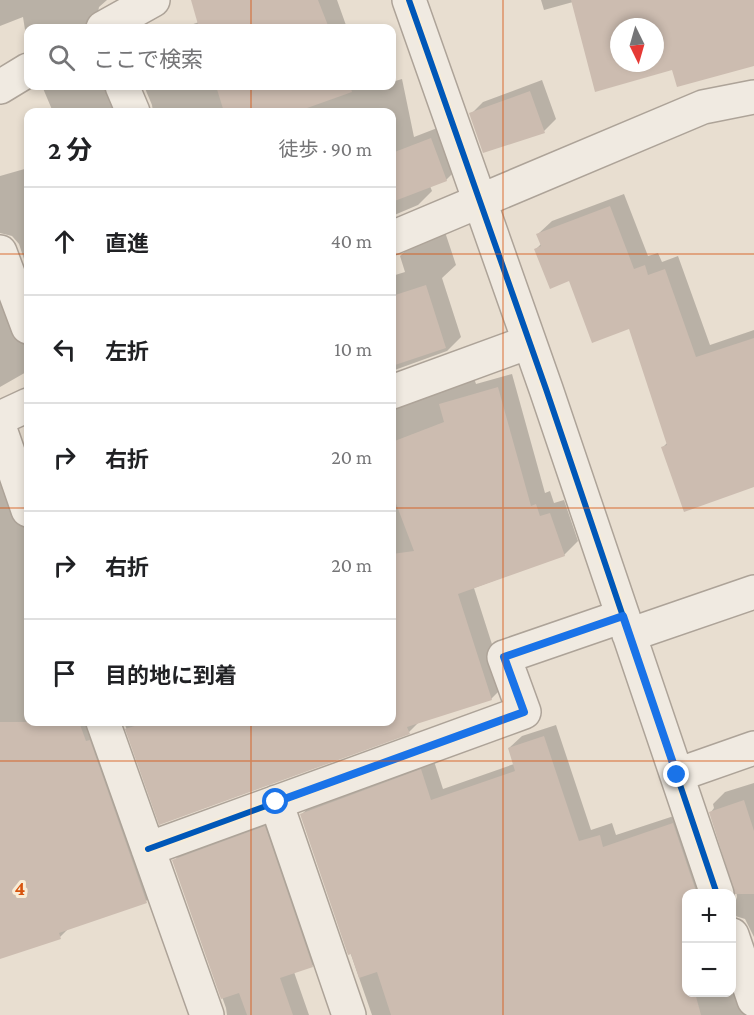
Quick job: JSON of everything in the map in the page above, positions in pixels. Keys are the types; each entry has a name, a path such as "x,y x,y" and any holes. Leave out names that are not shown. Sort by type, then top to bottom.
{"street":[{"path":"110,24 153,0"},
{"path":"409,0 529,342 715,889"},
{"path":"0,87 24,72"},
{"path":"124,90 131,108"},
{"path":"396,236 703,107 754,97"},
{"path":"0,252 24,316"},
{"path":"396,391 529,342"},
{"path":"0,418 24,407"},
{"path":"0,429 24,498"},
{"path":"148,849 524,712 504,657 754,592"},
{"path":"104,726 207,1015"},
{"path":"677,775 754,748"},
{"path":"276,802 349,1015"},
{"path":"735,943 754,1000"}],"building":[{"path":"191,0 318,0 327,24 198,24"},
{"path":"571,0 754,0 754,66 677,87 672,70 595,92"},
{"path":"217,90 351,90 352,92 307,108 223,108"},
{"path":"530,91 545,133 483,153 469,113"},
{"path":"431,138 447,181 396,200 396,151"},
{"path":"610,206 634,269 645,265 648,275 665,269 696,357 754,338 754,487 684,512 661,447 667,445 629,329 592,343 569,281 550,289 534,249 541,246 536,234"},
{"path":"426,285 446,348 396,365 396,295"},
{"path":"498,387 531,506 536,504 540,516 550,513 565,556 458,594 492,700 407,727 410,734 159,825 125,729 134,726 396,726 396,553 414,551 396,504 396,440 444,422 439,404"},
{"path":"0,722 24,722 24,726 80,726 86,741 90,740 147,903 59,933 61,939 0,959"},
{"path":"544,736 579,841 600,835 603,847 673,823 695,889 682,889 682,997 696,997 701,1015 391,1015 377,972 359,978 351,954 348,955 300,814 421,769 431,800 515,771 508,748"},
{"path":"744,800 754,831 754,894 736,894 709,812"},
{"path":"265,826 313,967 280,978 293,1015 247,1015 239,993 221,999 172,860"}],"cycle path":[{"path":"409,0 546,389 715,889"},
{"path":"148,849 524,712 504,657 623,616"}],"route":[{"path":"276,802 524,712 504,657 623,616 677,775"}]}
